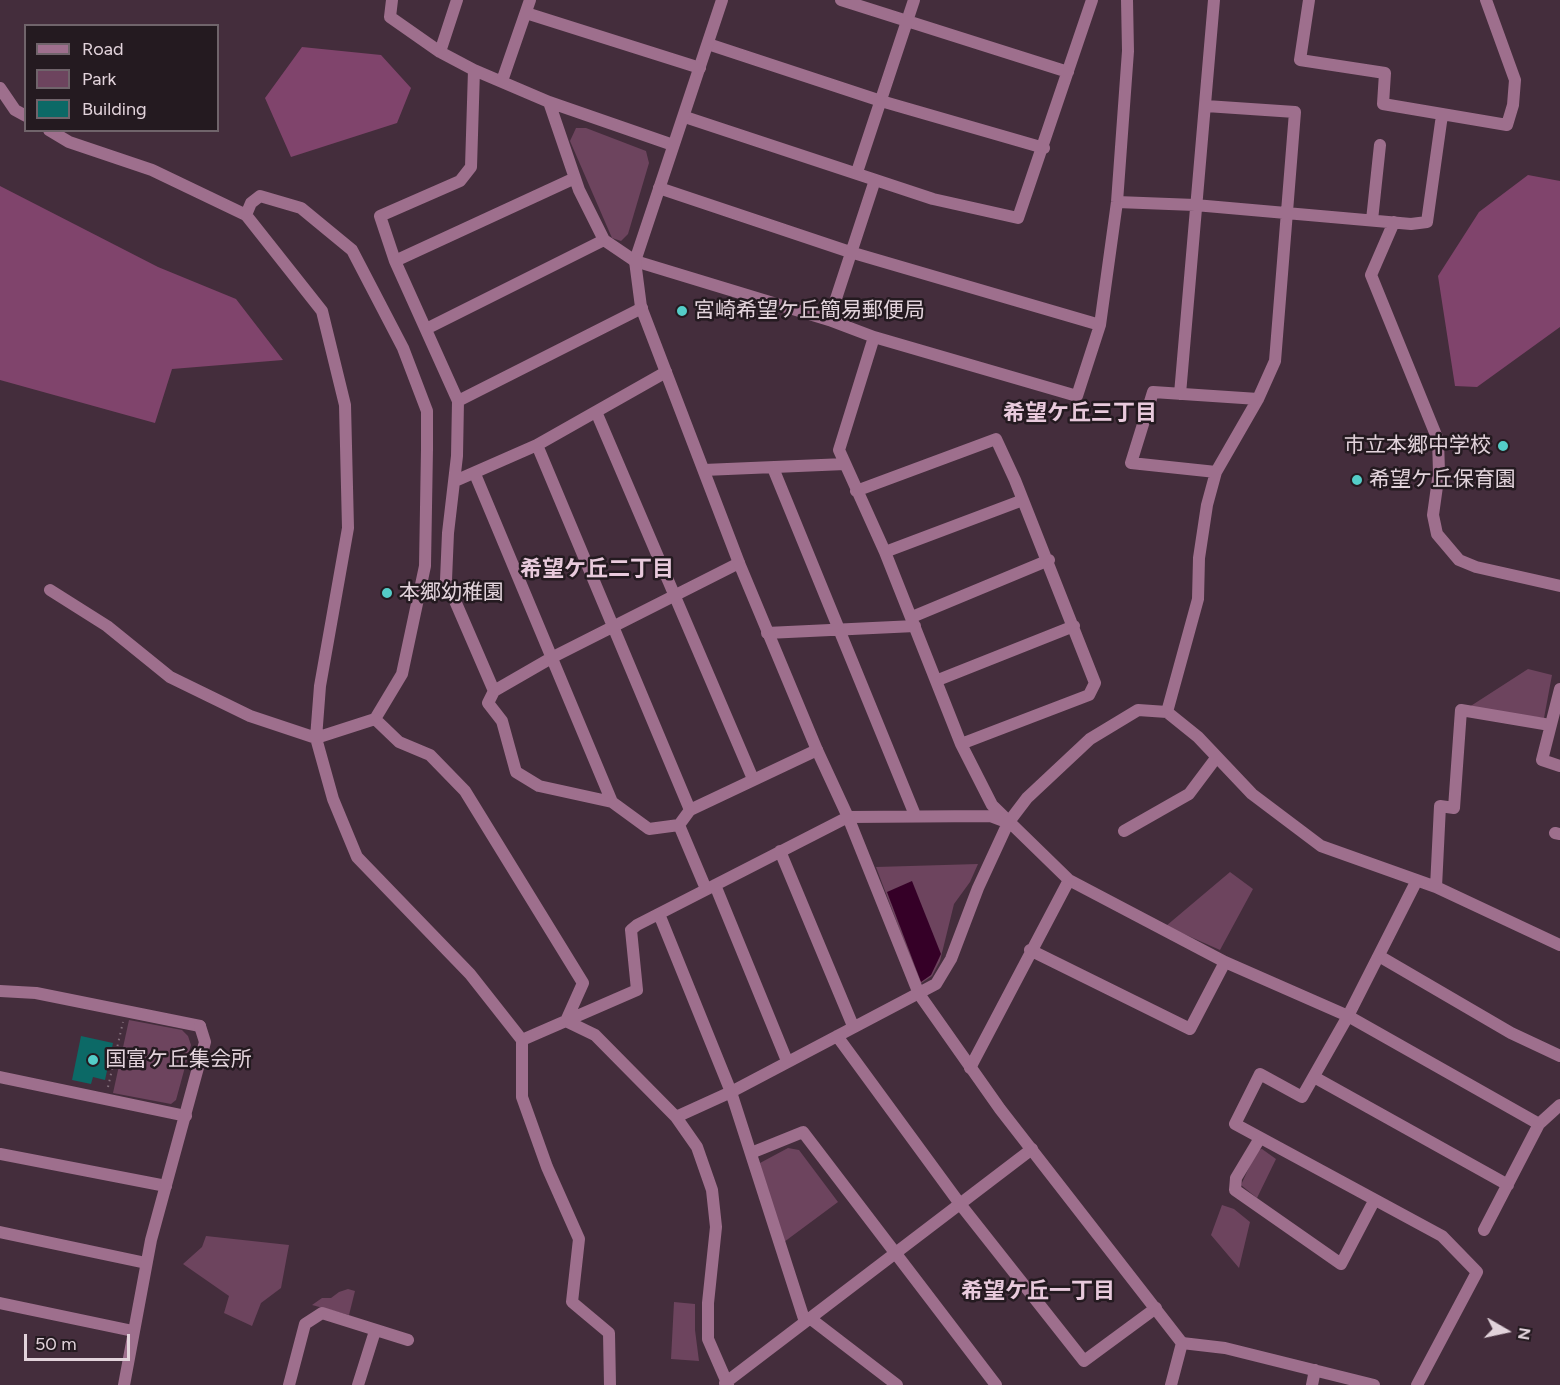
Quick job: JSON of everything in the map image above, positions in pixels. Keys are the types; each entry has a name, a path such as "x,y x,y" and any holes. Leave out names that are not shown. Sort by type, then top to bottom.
{"street":[{"path":"392,0 390,17 440,52 474,70 549,102 673,145"},
{"path":"440,52 458,0"},
{"path":"722,0 636,261 642,308 767,633 816,750 848,817 919,994 970,1068 1182,1343 1225,1347 1374,1385"},
{"path":"841,0 907,23 1068,72"},
{"path":"857,172 914,0"},
{"path":"685,117 933,199 1018,218 1044,148 1092,0"},
{"path":"549,102 575,177 604,240 636,261 829,320 874,337 1077,396 1100,325 1117,202 1128,51 1127,0"},
{"path":"1180,394 1214,0"},
{"path":"1309,0 1300,60 1385,73 1383,104 1508,124 1513,105 1515,80 1486,0"},
{"path":"502,81 528,6 700,68"},
{"path":"708,44 881,101 1044,148"},
{"path":"474,70 471,167 460,181 380,216 395,261 458,401 455,481 448,533 446,580 494,691"},
{"path":"0,88 15,110 24,115"},
{"path":"1167,712 1198,599 1198,558 1206,505 1216,472 1258,399 1275,361 1295,112 1206,106"},
{"path":"1117,202 1196,206 1411,224 1427,222 1442,114"},
{"path":"52,132 69,142 152,170 246,215 322,311 345,405 348,528 320,686 316,738 339,818 357,857 470,974 522,1040 522,1097 547,1167 579,1239 572,1302 609,1333 610,1385"},
{"path":"1372,220 1380,145"},
{"path":"395,261 575,177"},
{"path":"829,320 875,180"},
{"path":"660,188 850,252 1100,325"},
{"path":"50,590 107,626 170,677 250,716 316,738 375,719 402,674 425,566 427,411 403,348 352,250 301,208 260,196 251,202 246,215"},
{"path":"1394,222 1371,275 1438,440 1439,472 1433,515 1437,534 1459,560 1476,567 1560,586"},
{"path":"426,329 604,240"},
{"path":"458,401 642,308"},
{"path":"874,337 839,450 885,552 962,744 992,805 1069,880 1225,962 1348,1016 1539,1124"},
{"path":"455,481 537,445 597,414 666,372"},
{"path":"1216,472 1131,463 1153,392 1258,399"},
{"path":"597,414 753,779"},
{"path":"856,491 996,439 1049,560 1095,682 1089,695 962,744"},
{"path":"537,445 690,810"},
{"path":"704,470 845,464"},
{"path":"773,468 915,815"},
{"path":"475,474 612,802"},
{"path":"885,552 1023,500"},
{"path":"767,633 840,631 913,621 1049,560"},
{"path":"739,562 553,657 494,691 488,703 502,721 518,774 539,786 612,802 649,829 679,825 690,810 816,750"},
{"path":"938,680 1074,626"},
{"path":"1560,689 1542,760 1560,766"},
{"path":"676,1117 731,1092 787,1060 936,984 951,959 978,888 1008,823 1027,798 1090,739 1138,710 1167,712 1198,737 1252,794 1321,846 1416,882 1436,887 1560,945"},
{"path":"1436,887 1440,806 1454,808 1461,710 1550,725"},
{"path":"375,719 399,742 430,755 465,791 584,983 566,1021"},
{"path":"1124,831 1189,794 1216,758"},
{"path":"522,1040 637,990 631,930 848,817 990,816 1008,823"},
{"path":"679,825 710,887 787,1060"},
{"path":"780,851 853,1026"},
{"path":"970,1068 1030,950 1069,880"},
{"path":"1416,882 1348,1016 1302,1097 1260,1074 1235,1124 1442,1236 1477,1272 1417,1385"},
{"path":"659,914 731,1092 808,1320 897,1385"},
{"path":"1030,950 1190,1029 1225,962"},
{"path":"1379,956 1511,1033 1560,1056"},
{"path":"0,990 36,993 200,1026 205,1042 146,1263 124,1385"},
{"path":"566,1021 594,1035 676,1117 698,1147 712,1190 716,1227 708,1303 708,1339 727,1384 896,1251 1032,1149"},
{"path":"837,1036 960,1204 1084,1361 1155,1308"},
{"path":"0,1077 186,1116"},
{"path":"1314,1077 1508,1185"},
{"path":"1484,1230 1539,1124 1560,1105"},
{"path":"751,1153 803,1132 996,1385"},
{"path":"1260,1138 1236,1178 1235,1190 1341,1264 1374,1201"},
{"path":"0,1154 166,1186"},
{"path":"0,1232 146,1263"},
{"path":"0,1304 133,1331"},
{"path":"289,1385 305,1324 322,1313 408,1340"},
{"path":"358,1385 375,1331"},
{"path":"1170,1385 1182,1343"},
{"path":"1312,1385 1316,1370"}],"path":[{"path":"105,1100 126,1011"}],"green space":[{"path":"576,128 586,128 646,151 649,163 628,234 621,241 612,238 570,141"},
{"path":"1528,669 1552,675 1544,718 1466,709"},
{"path":"978,864 970,882 954,904 940,961 932,976 920,984 876,867"},
{"path":"1230,872 1253,889 1220,950 1166,926"},
{"path":"129,1020 182,1030 188,1036 191,1045 176,1100 171,1104 113,1093"},
{"path":"788,1148 799,1150 838,1202 780,1245 760,1163"},
{"path":"1262,1149 1276,1159 1257,1198 1241,1185 1257,1150"},
{"path":"1222,1205 1234,1209 1250,1222 1239,1268 1211,1235"},
{"path":"206,1236 289,1245 281,1288 261,1303 252,1326 224,1313 229,1296 183,1264 202,1247"},
{"path":"348,1289 355,1291 349,1315 312,1305 322,1298 331,1298"},
{"path":"674,1302 695,1304 695,1330 699,1361 671,1359"}],"shaded area":[{"path":"302,47 381,55 411,88 397,123 291,157 265,98"},
{"path":"1528,175 1560,181 1560,327 1477,387 1455,386 1438,276 1479,212"},
{"path":"0,186 158,267 236,299 283,360 172,369 155,423 0,380"},
{"path":"912,881 941,954 931,975 921,982 887,892"}],"building":[{"name":"国富ケ丘集会所","path":"81,1036 113,1043 105,1080 93,1077 91,1084 72,1080"}],"place":[{"name":"宮崎希望ケ丘簡易郵便局","path":"682,311"},
{"name":"市立本郷中学校","path":"1503,446"},
{"name":"希望ケ丘保育園","path":"1357,480"},
{"name":"本郷幼稚園","path":"387,593"},
{"name":"国富ケ丘集会所","path":"93,1060"}],"district":[{"name":"希望ケ丘三丁目","path":"1080,414"},
{"name":"希望ケ丘二丁目","path":"597,570"},
{"name":"希望ケ丘一丁目","path":"1038,1292"}]}
